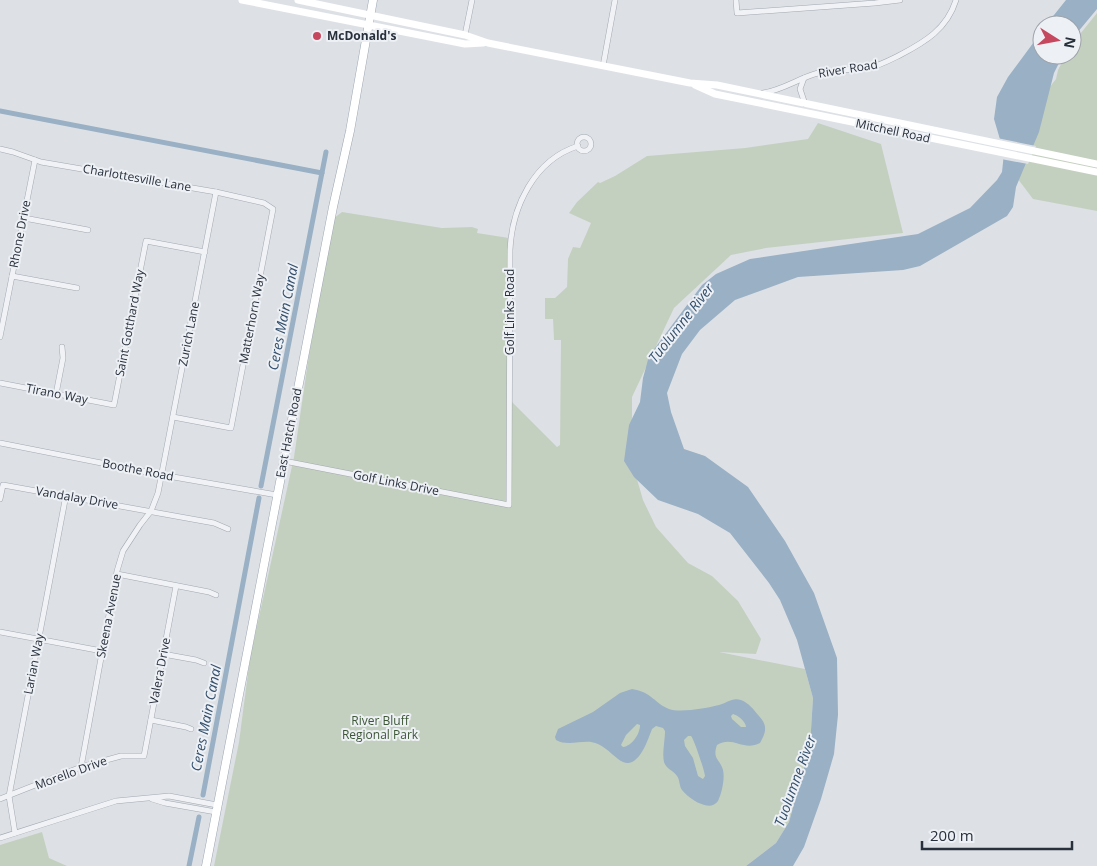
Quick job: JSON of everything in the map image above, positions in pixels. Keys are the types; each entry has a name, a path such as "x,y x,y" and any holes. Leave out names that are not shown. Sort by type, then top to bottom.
{"main road":[{"name":"Mitchell Road","path":"242,0 465,44 488,43"},
{"name":"Mitchell Road","path":"298,0 465,35 488,43 690,83 717,85 1097,164"},
{"name":"East Hatch Road","path":"206,866 370,24 373,0"},
{"name":"Mitchell Road","path":"690,83 715,94 1097,172"}],"street":[{"path":"465,35 472,0"},
{"path":"602,66 615,0"},
{"path":"736,0 737,13 852,2 900,0"},
{"name":"River Road","path":"759,94 774,91 804,78 827,71 869,68 896,57 938,32 948,18 956,0"},
{"name":"River Road","path":"804,78 800,89 805,104"},
{"name":"Golf Links Road","path":"509,505 510,260 512,230 522,199 532,181 556,157 578,146"},
{"name":"Charlottesville Lane","path":"0,149 35,160 216,192 264,203 273,209"},
{"name":"Rhone Drive","path":"0,338 35,160"},
{"name":"Zurich Lane","path":"162,475 216,192"},
{"name":"Matterhorn Way","path":"173,417 231,428 273,209"},
{"path":"24,218 88,230"},
{"name":"Saint Gotthard Way","path":"114,405 146,241 205,252"},
{"path":"12,276 77,288"},
{"path":"56,394 63,358 62,347"},
{"name":"Tirano Way","path":"0,383 114,405"},
{"name":"Boothe Road","path":"0,443 162,475 277,495"},
{"name":"Golf Links Drive","path":"284,461 509,505"},
{"name":"Skeena Avenue","path":"81,767 102,651 123,551 151,512 162,475"},
{"name":"Vandalay Drive","path":"0,499 3,485 214,523 228,529"},
{"name":"Larian Way","path":"15,833 9,796 66,495"},
{"path":"117,574 216,595"},
{"name":"Valera Drive","path":"144,756 176,586"},
{"path":"0,632 102,651"},
{"path":"164,654 204,663"},
{"path":"151,720 191,729"},
{"name":"Morello Drive","path":"0,799 81,767 121,756 144,756"},
{"path":"0,838 116,801 169,796 216,809"}],"green space":[{"path":"1097,13 1097,211 1033,199 1002,158 1031,111 1056,79 1061,65 1082,65 1082,32"},
{"name":"River Bluff Regional Park","path":"818,123 881,144 903,233 766,248 731,255 674,308 632,397 632,462 643,500 656,527 688,563 712,576 738,601 761,639 756,654 719,652 805,669 813,698 810,746 789,822 776,843 746,866 214,866 239,742 250,658 294,457 309,355 334,218 342,212 442,228 472,227 478,229 477,233 509,238 507,397 557,447 560,445 561,340 554,340 553,319 545,319 545,298 555,298 567,287 568,259 573,247 580,248 591,223 569,213 577,202 598,182 600,183 615,176 647,156 745,148 808,139"},
{"path":"42,832 49,858 67,866 0,866 0,845"}],"water":[{"path":"1066,0 1097,0 1097,9 1082,27 1082,15 1054,15"},
{"name":"Tuolumne River","path":"1032,45 1032,65 1058,65 1054,73 1039,132 1016,187 1013,207 1007,216 920,266 903,270 798,277 735,300 700,330 682,354 667,393 671,412 684,449 705,456 748,487 785,541 814,593 837,658 838,715 834,754 804,847 793,866 746,866 776,843 789,822 810,746 813,698 797,640 780,600 730,533 698,514 658,500 634,477 624,461 629,425 640,402 643,378 649,356 702,285 716,274 750,259 918,234 970,208 997,180 1002,172 1004,153 994,119 997,97 1008,77"},
{"path":"632,689 639,690 664,707 674,710 701,709 738,699 751,707 762,720 765,732 760,743 754,745 748,746 723,742 717,745 715,753 723,770 723,786 718,801 710,806 705,805 694,801 685,794 677,776 665,764 663,755 665,731 663,728 656,726 652,729 644,748 636,760 625,763 595,743 564,743 556,740 555,737 558,729 593,712 620,693","holes":["733,714 741,719 746,727 741,727 732,719 731,716","637,724 640,725 635,739 623,747 621,745 626,735","688,736 692,738 705,773 703,779 698,776 693,758 685,746 684,740"]}],"pier":[{"path":"997,138 1036,146 1028,164 1001,159 1002,153"}],"waterway":[{"path":"0,111 322,173"},
{"name":"Ceres Main Canal","path":"261,486 326,152"},
{"name":"Ceres Main Canal","path":"203,795 259,498"},
{"name":"Ceres Main Canal","path":"189,866 199,817"}],"place":[{"name":"McDonald's","path":"317,36"}]}
